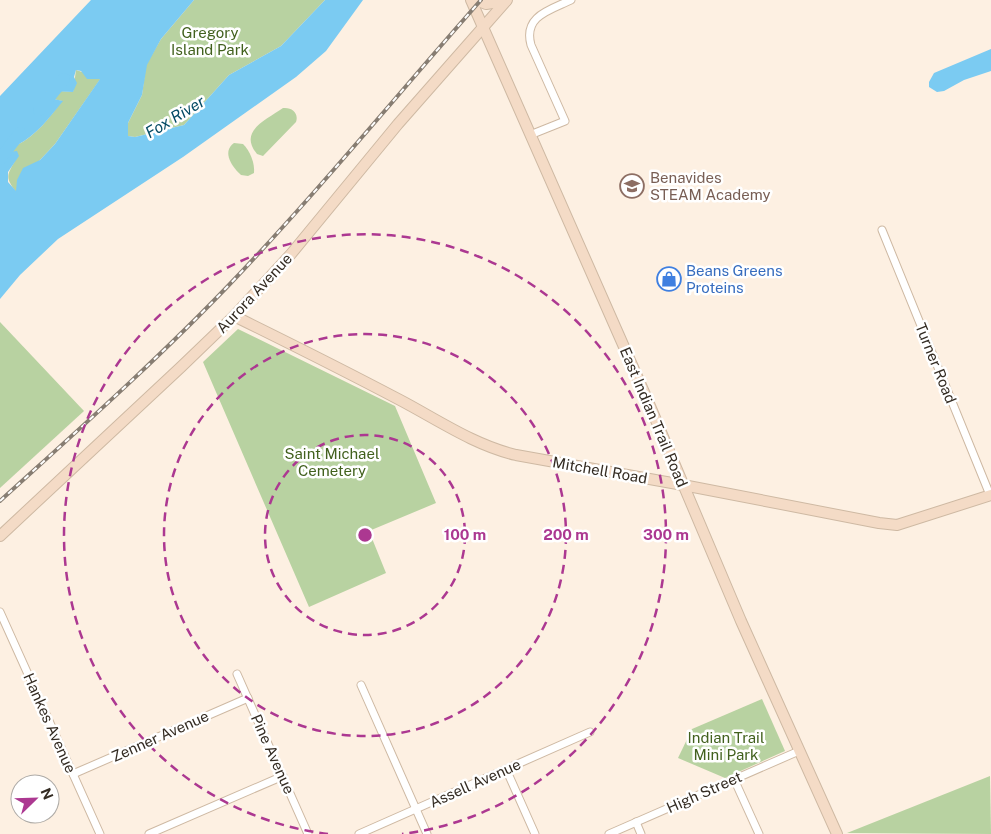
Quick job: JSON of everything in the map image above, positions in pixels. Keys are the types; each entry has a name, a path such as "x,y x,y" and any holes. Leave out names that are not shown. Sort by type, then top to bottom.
{"main road":[{"name":"East Indian Trail Road","path":"471,0 837,834"},
{"path":"476,0 486,4 500,3 507,0"},
{"name":"Aurora Avenue","path":"0,536 182,367 234,316 291,254 389,135 507,0"},
{"name":"Mitchell Road","path":"234,316 399,399 455,431 495,449 516,455 897,525 991,495"}],"street":[{"path":"530,135 565,121 528,35 531,25 537,16 571,0"},
{"name":"Turner Road","path":"882,230 991,495"},
{"name":"Hankes Avenue","path":"0,612 100,834"},
{"name":"Pine Avenue","path":"237,674 308,834"},
{"path":"361,685 427,834"},
{"name":"Zenner Avenue","path":"73,774 248,698"},
{"name":"Assell Avenue","path":"360,834 590,732"},
{"name":"High Street","path":"609,834 799,751"},
{"path":"506,769 535,834"},
{"path":"149,834 283,776"},
{"path":"734,779 759,834"},
{"path":"636,822 641,834"}],"green space":[{"name":"Gregory Island Park","path":"194,0 325,0 281,46 229,75 184,125 135,137 128,136 128,123 142,95 146,65 161,39"},
{"path":"76,70 101,78 55,144 40,160 16,192 8,177 15,161 1,155 2,148 15,146 30,137 42,126 62,101 44,97 47,90 73,92"},
{"path":"283,108 296,113 296,122 263,156 257,154 252,146 252,133 262,122"},
{"path":"234,143 243,144 248,150 252,157 254,173 248,176 241,175 232,164 228,151"},
{"path":"0,322 84,411 0,488"},
{"name":"Saint Michael Cemetery","path":"238,329 395,406 436,503 369,531 386,573 309,607 203,362"},
{"name":"Indian Trail Mini Park","path":"762,699 785,751 725,778 678,758 692,729"},
{"path":"990,776 991,834 847,833"}],"water":[{"path":"91,0 194,0 161,39 147,65 142,95 128,123 128,136 135,137 184,125 229,75 281,46 325,0 363,0 326,51 296,77 183,157 58,239 20,275 0,299 0,96","holes":["76,70 81,71 87,79 100,79 55,144 40,160 23,168 17,180 16,191 8,182 8,172 19,156 17,151 2,154 2,148 14,146 24,141 48,120 63,101 45,97 47,91 73,92 77,83 74,77"]},
{"path":"991,49 991,71 964,80 944,91 937,92 929,87 929,82 934,73"}],"waterway":[{"name":"Fox River","path":"39,110 64,79"},
{"name":"Fox River","path":"0,159 20,133"}],"railway":[{"path":"0,501 145,369 228,286 325,180 481,0"}],"place":[{"name":"Benavides STEAM Academy","path":"632,186"},
{"name":"Beans Greens Proteins","path":"669,279"}]}
